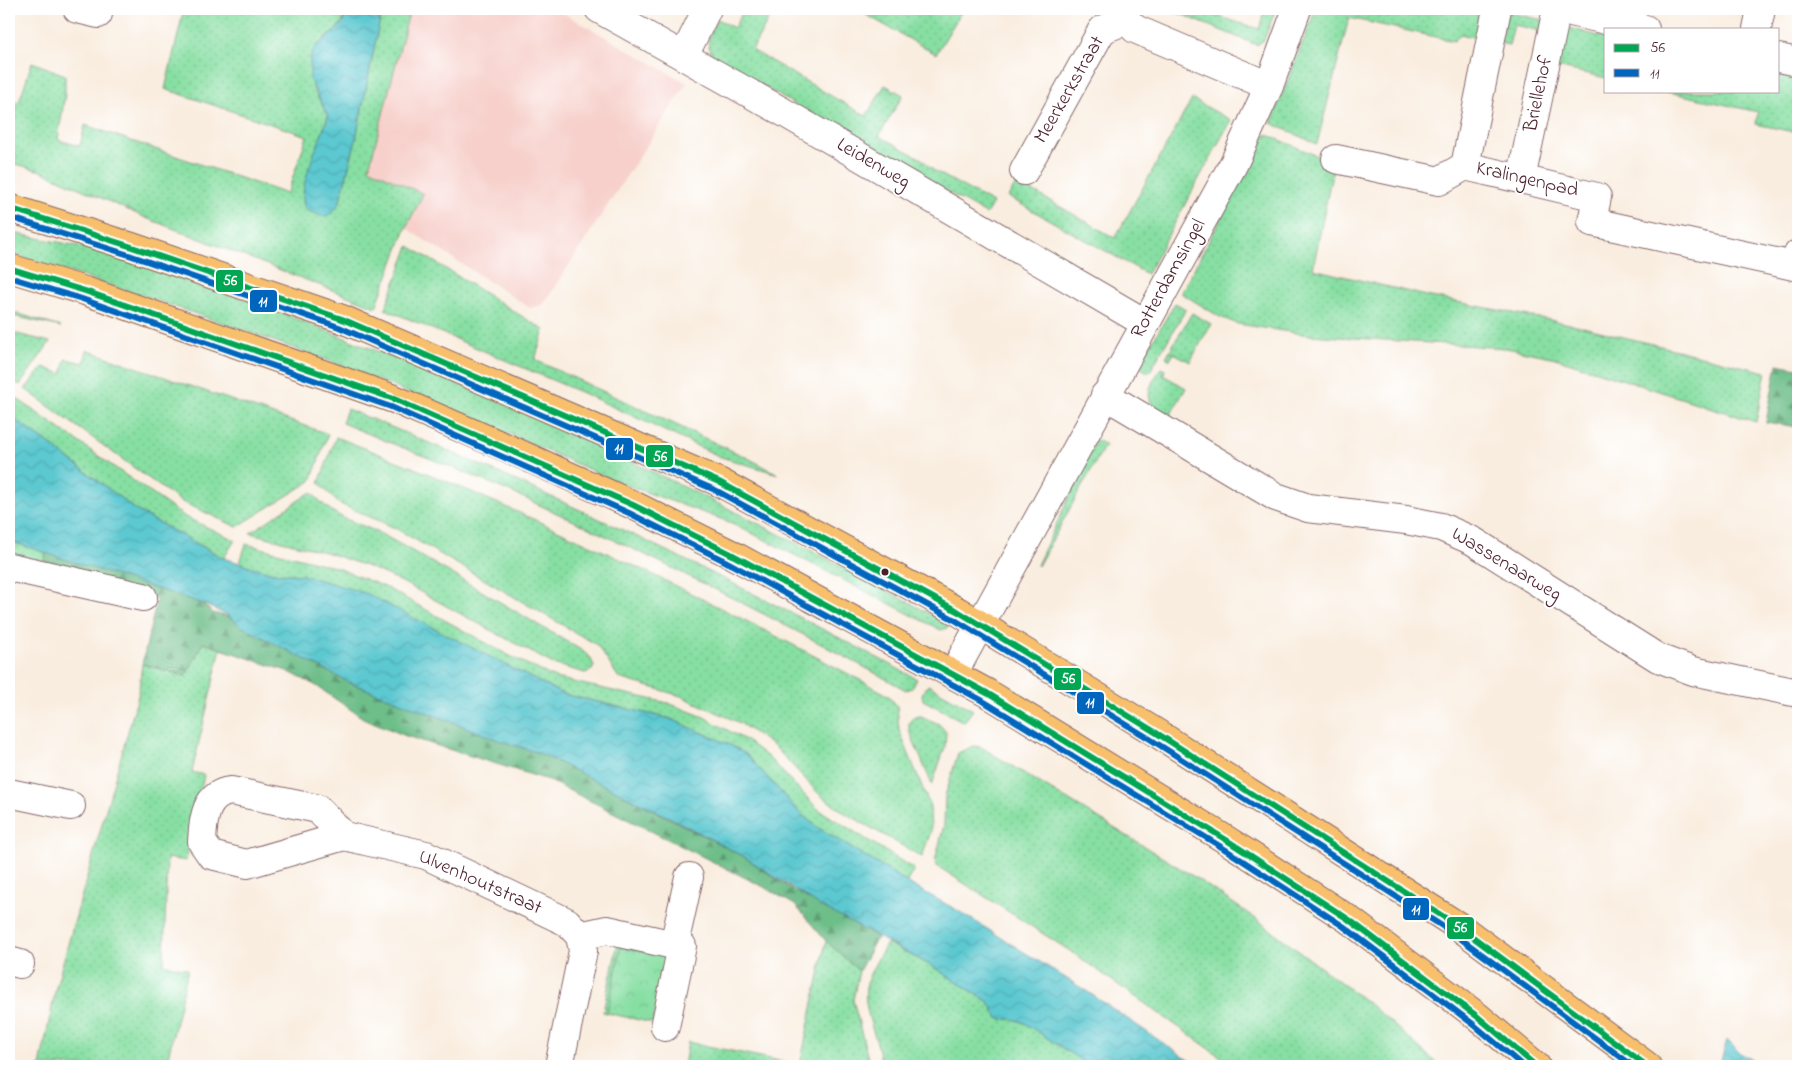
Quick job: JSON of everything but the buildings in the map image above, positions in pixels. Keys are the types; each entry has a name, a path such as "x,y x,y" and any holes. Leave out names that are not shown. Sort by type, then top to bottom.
{"main road":[{"path":"9,208 128,246 342,319 719,482 980,624 1155,732 1458,926 1647,1066"},
{"path":"9,268 321,372 394,399 633,505 729,553 953,674 1111,767 1348,919 1478,1017 1536,1066"}],"street":[{"path":"77,9 98,14 99,9"},
{"name":"Leidenweg","path":"599,9 1145,322"},
{"path":"684,56 707,9"},
{"name":"Rotterdamsingel","path":"953,674 1234,163 1269,86 1297,9"},
{"path":"1465,166 1497,9"},
{"path":"1557,9 1641,28"},
{"name":"Briellehof","path":"1521,179 1557,9"},
{"path":"1756,28 1761,9"},
{"name":"Meerkerkstraat","path":"1024,171 1102,30 1125,14 1135,30 1269,86"},
{"path":"1780,58 1798,62"},
{"name":"Kralingenpad","path":"1336,158 1439,181 1465,166 1596,197 1592,222 1794,266 1798,254"},
{"name":"Wassenaarweg","path":"1105,396 1276,497 1308,508 1406,520 1442,527 1473,541 1658,658 1693,671 1798,693"},
{"path":"9,567 143,597"},
{"name":"Ulvenhoutstraat","path":"344,836 318,809 231,791 218,793 210,802 202,842 211,855 247,864 344,836 426,855 567,922 580,936"},
{"path":"9,793 71,806"},
{"path":"674,945 689,877"},
{"path":"559,1066 583,951 580,936 607,930 682,946 665,1027"}],"shaded area":[{"path":"410,9 556,9 687,83 543,305 530,308 406,228 423,194 369,169"}],"green space":[{"path":"184,9 347,9 339,26 324,38 313,88 328,116 304,186 339,204 355,143 382,9 410,9 369,168 423,194 406,228 376,307 146,218 41,171 9,162 9,99 19,102 32,62 65,75 65,94 58,140 80,146 85,125 287,194 307,136 165,89"},
{"path":"744,9 774,9 752,50 866,116 885,85 903,95 879,136 922,159 933,170 993,203 986,214 717,60 710,50 709,40 717,19 734,28"},
{"path":"856,9 963,9 936,54"},
{"path":"1168,9 1195,9 1259,29 1265,9 1276,9 1264,40 1257,45"},
{"path":"1316,9 1486,9 1479,39 1461,34 1454,41 1349,18 1317,144 1271,123"},
{"path":"1507,12 1543,20 1541,31 1514,25 1509,45 1500,43"},
{"path":"1562,26 1604,37 1604,78 1552,66"},
{"path":"1780,76 1798,80 1798,133 1756,124 1758,112 1668,92 1780,92"},
{"path":"1192,99 1231,120 1147,274 1008,197 1017,182 1115,238"},
{"path":"1266,134 1334,163 1313,269 1431,297 1575,325 1766,372 1756,422 1552,357 1506,348 1309,335 1238,324 1220,317 1181,293"},
{"path":"9,232 102,251 178,276 303,322 505,404 643,467 779,534 914,605 946,623 947,628 941,630 732,523 618,482 474,419 340,365 150,298 9,253"},
{"path":"409,246 544,330 535,360 748,458 778,474 721,457 585,394 385,309"},
{"path":"1175,303 1186,309 1149,373 1138,366"},
{"path":"9,311 61,327 9,315"},
{"path":"1192,313 1211,324 1190,362 1174,353 1170,360 1166,357"},
{"path":"9,332 50,342 20,385 9,379"},
{"path":"87,350 328,434 311,481 237,527 180,501 25,389 43,367 62,374 66,359 84,363"},
{"path":"1777,364 1798,368 1798,427 1766,422"},
{"path":"1161,368 1165,370 1163,375 1186,388 1168,419 1154,407 1149,396 1152,384"},
{"path":"9,393 185,517 235,540 224,558 139,512 9,416"},
{"path":"347,409 493,470 636,536 707,570 917,679 912,688 906,690 764,614 573,520 456,469 342,423"},
{"path":"336,437 478,495 616,557 753,624 888,695 897,706 899,730 930,806 931,831 922,857 845,813 820,795 775,747 740,723 681,696 619,678 597,645 395,528 338,503 319,483"},
{"path":"1096,440 1105,445 1038,566 1037,565"},
{"path":"311,492 338,515 385,536 581,650 590,657 594,666 592,670 585,673 553,664 402,582 369,567 325,552 250,533"},
{"path":"9,541 46,552 44,561 9,553"},
{"path":"246,544 335,567 385,587 506,654 555,678 668,703 704,717 747,741 768,757 818,809 914,869 907,882 817,827 801,814 746,754 730,745 671,719 563,694 469,647 303,575 273,573 240,563"},
{"path":"46,552 201,603 213,613 229,617 348,682 501,741 539,753 743,856 791,889 877,937 859,971 826,941 795,905 766,888 548,780 406,736 363,718 315,685 287,671 203,643 186,676 142,664 157,599 61,578 59,564 44,561"},
{"path":"202,643 221,648 192,772 204,775 186,861 167,858 164,964 188,969 166,1066 40,1066 56,987 138,696 142,664 186,676"},
{"path":"928,685 973,710 964,722 923,700 922,694"},
{"path":"921,716 939,724 946,732 945,747 932,785 909,730 909,722 914,717"},
{"path":"973,746 981,747 1196,878 1259,921 1372,1006 1440,1066 1234,1066 1070,951 937,866 935,861 944,825 945,796 958,753"},
{"path":"826,941 859,971 853,1000 870,1066 684,1066 688,1042 800,1065"},
{"path":"618,943 650,950 649,954 621,948 607,1013 603,1012"},
{"path":"887,943 930,965 989,1002 996,1015 1002,1020 1012,1018 1023,1022 1090,1066 880,1066 879,1052 865,994 869,976"},
{"path":"621,947 649,953 667,954 653,1023 607,1013"}],"water":[{"path":"347,9 382,9 355,143 339,204 333,212 324,217 306,210 303,201 310,164 328,116 310,80 310,58 316,46 343,23"},
{"path":"9,416 139,512 223,558 273,573 303,575 365,593 563,694 671,719 730,745 746,754 801,814 817,827 915,887 957,910 1088,992 1197,1066 1090,1066 1023,1022 998,1018 989,1002 930,965 820,906 743,856 539,753 501,741 348,682 239,625 229,616 201,603 9,541"},
{"path":"1727,1040 1740,1053 1764,1066 1722,1066 1720,1064"}],"transit line":[{"name":"56","path":"9,208 129,246 342,319 719,482 959,612 1155,732 1458,926 1647,1066"},
{"name":"11","path":"9,217 126,254 339,327 715,490 955,620 1150,739 1453,933 1633,1066"},
{"name":"56","path":"9,268 85,291 394,399 633,505 729,553 987,693 1228,841 1348,919 1478,1017 1536,1066"},
{"name":"11","path":"9,277 82,299 391,407 629,513 725,561 983,701 1223,848 1343,926 1473,1024 1523,1066"}]}
